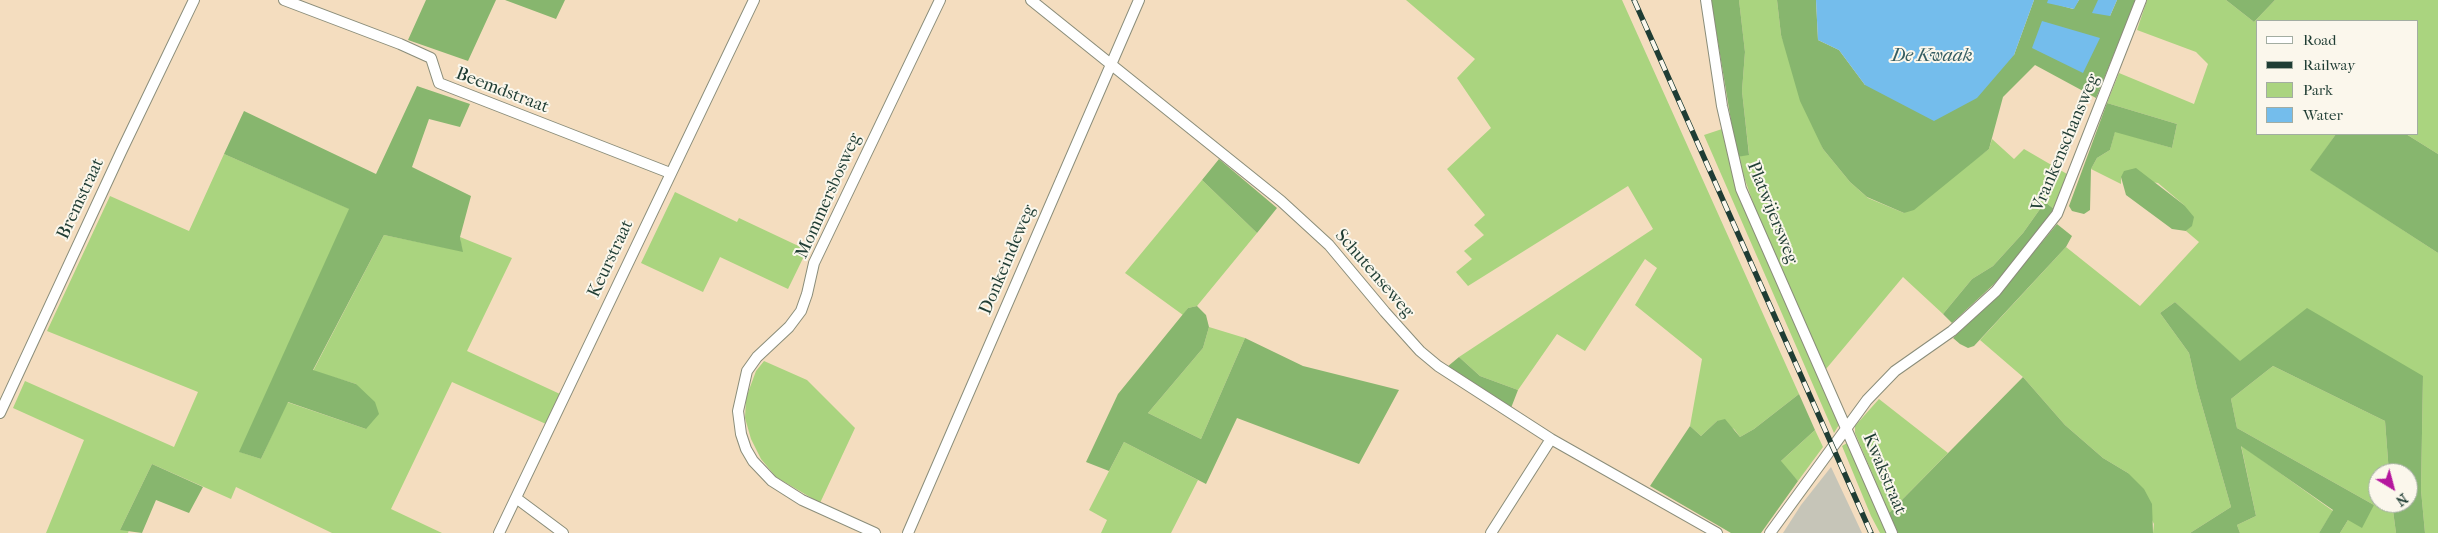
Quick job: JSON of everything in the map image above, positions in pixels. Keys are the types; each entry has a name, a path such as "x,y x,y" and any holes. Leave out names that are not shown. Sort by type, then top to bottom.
{"street":[{"name":"Bremstraat","path":"0,414 121,152 194,0"},
{"name":"Beemdstraat","path":"284,0 400,44 431,58 439,83 670,174"},
{"name":"Keurstraat","path":"499,533 754,0"},
{"name":"Mommersbosweg","path":"876,533 802,500 772,481 746,449 741,434 738,410 747,371 756,358 789,327 801,311 814,263 940,0"},
{"name":"Schutenseweg","path":"1031,0 1281,201 1329,245 1420,351 1445,371 1551,439 1717,533"},
{"name":"Donkeindeweg","path":"908,533 1139,0"},
{"name":"Platwijersweg","path":"1706,0 1722,106 1741,189 1846,427"},
{"name":"Vrankenschansweg","path":"1770,533 1846,427 1895,370 1952,331 1996,291 2057,214 2142,0"},
{"name":"Kwakstraat","path":"1846,427 1892,533"},
{"path":"1491,533 1551,439"},
{"path":"516,498 563,533"}],"shaded area":[{"path":"1831,467 1862,533 1783,533 1801,505"}],"green space":[{"path":"426,0 496,0 468,61 408,40"},
{"path":"505,0 565,0 556,19"},
{"path":"1406,0 1622,0 1799,394 1754,429 1740,437 1734,429 1717,421 1701,436 1690,426 1702,359 1635,305 1657,268 1645,259 1585,351 1557,334 1518,390 1480,376 1459,357 1653,229 1628,186 1468,286 1456,272 1472,259 1464,251 1484,235 1474,225 1485,215 1447,169 1491,128 1457,78 1475,59"},
{"path":"1711,0 1739,0 1745,52 1742,91 1749,155 1737,157"},
{"path":"1739,0 1777,0 1781,35 1823,149 1850,182 1868,198 1904,213 1989,149 1992,139 2014,159 2024,149 2067,174 2054,209 2045,202 2023,233 1993,266 1972,279 1943,314 1903,277 1826,369 1758,217 1737,157 1749,154 1742,91 1745,52"},
{"path":"1777,0 1816,0 1818,40 1839,50 1865,85 2014,55 2034,0 2048,0 2048,2 2073,9 2079,0 2098,0 2110,16 2117,0 2136,0 2096,98 2035,65 2003,97 1989,149 1914,210 1904,213 1867,197 1850,182 1823,149 1800,101 1781,35"},
{"path":"2147,0 2226,0 2254,22 2275,0 2438,0 2438,154 2408,135 2418,135 2418,20 2256,20 2256,135 2335,135 2311,170 2438,253 2438,533 2425,533 2421,490 2423,376 2240,362 2175,302 2160,313 2189,353 2231,507 2190,533 2153,533 2154,524 2128,473 2103,458 2065,425 2023,377 1980,340 2066,247 2140,306 2199,242 2186,231 2192,225 2184,205 2158,183 2121,177 2121,184 2091,169 2097,158 2110,150 2115,131 2172,148 2177,124 2107,103 2119,73 2194,104 2208,64 2196,52 2137,30"},
{"path":"2226,0 2275,0 2254,22"},
{"path":"417,86 470,104 460,127 429,119 412,167 471,196 460,237 463,252 384,235 313,370 356,384 375,402 379,414 366,429 288,402 261,459 239,452 349,209 224,154 244,111 376,174"},
{"path":"2107,103 2177,124 2172,148 2115,132 2110,150 2097,158 2091,169 2090,210 2084,214 2072,211 2069,206"},
{"path":"1722,129 1840,423 1834,433 1704,135"},
{"path":"2335,135 2408,135 2438,154 2438,253 2310,170"},
{"path":"224,154 350,209 240,452 261,459 287,402 366,429 356,384 313,371 384,235 462,251 460,237 512,258 467,351 560,394 546,424 452,382 391,509 442,533 332,533 236,487 231,499 152,464 120,530 129,530 128,533 46,533 84,440 13,408 25,381 174,447 198,392 47,331 110,196 189,231"},
{"path":"1219,159 1277,208 1257,233 1202,180"},
{"path":"2136,168 2184,205 2194,217 2192,226 2186,231 2172,229 2126,195 2121,177 2124,171"},
{"path":"1202,180 1257,233 1197,306 1188,308 1183,315 1125,273"},
{"path":"675,192 737,222 739,218 807,250 788,289 720,257 703,292 641,263"},
{"path":"2045,202 2054,209 2024,251 1993,285 1952,323 1943,314 1972,279 1993,266 2023,233"},
{"path":"2057,224 2072,236 2066,247 1974,346 1968,348 1953,338 2000,293"},
{"path":"2175,302 2240,361 2307,308 2423,376 2421,490 2425,533 2396,533 2393,513 2418,513 2418,463 2388,463 2385,421 2273,366 2231,399 2237,428 2368,502 2368,513 2370,513 2362,528 2348,520 2340,533 2319,533 2333,510 2241,446 2256,516 2237,525 2240,533 2190,533 2231,507 2189,353 2160,313"},
{"path":"1197,306 1206,315 1209,327 1203,348 1148,413 1201,439 1245,338 1303,366 1399,390 1359,464 1237,418 1206,484 1124,442 1109,471 1086,462 1118,394 1188,308"},
{"path":"1209,327 1245,338 1201,439 1148,413 1203,348"},
{"path":"1459,357 1480,376 1518,390 1511,408 1447,367"},
{"path":"764,361 807,380 855,428 820,503 776,477 761,459 751,439 745,418 746,398 756,371"},
{"path":"2273,366 2385,421 2388,463 2368,463 2368,502 2237,428 2231,399"},
{"path":"2023,377 2065,425 2103,458 2128,473 2144,489 2152,504 2153,533 1898,533 1889,513"},
{"path":"1799,394 1815,430 1781,461 1798,481 1761,533 1731,533 1650,486 1690,426 1701,436 1717,421 1725,419 1740,437 1754,429"},
{"path":"1879,399 1948,453 1889,513 1855,433 1855,426"},
{"path":"1815,430 1823,447 1798,481 1780,462"},
{"path":"1124,442 1198,480 1171,533 1101,533 1107,520 1089,510"},
{"path":"1847,443 1888,533 1880,533 1871,516 1842,446"},
{"path":"2241,445 2333,511 2319,533 2240,533 2237,525 2256,516"},
{"path":"152,464 203,487 189,513 156,500 142,533 120,530"},
{"path":"2368,508 2368,513 2393,513 2396,533 2340,533 2348,520"}],"water":[{"name":"De Kwaak","path":"1816,0 2034,0 2014,55 1977,98 1934,121 1865,85 1839,50 1818,40"},
{"path":"2048,0 2079,0 2074,9 2047,3"},
{"path":"2098,0 2117,0 2110,16 2092,13"},
{"path":"2042,21 2100,38 2083,73 2032,48"}],"railway":[{"path":"1634,0 1871,533"}]}
